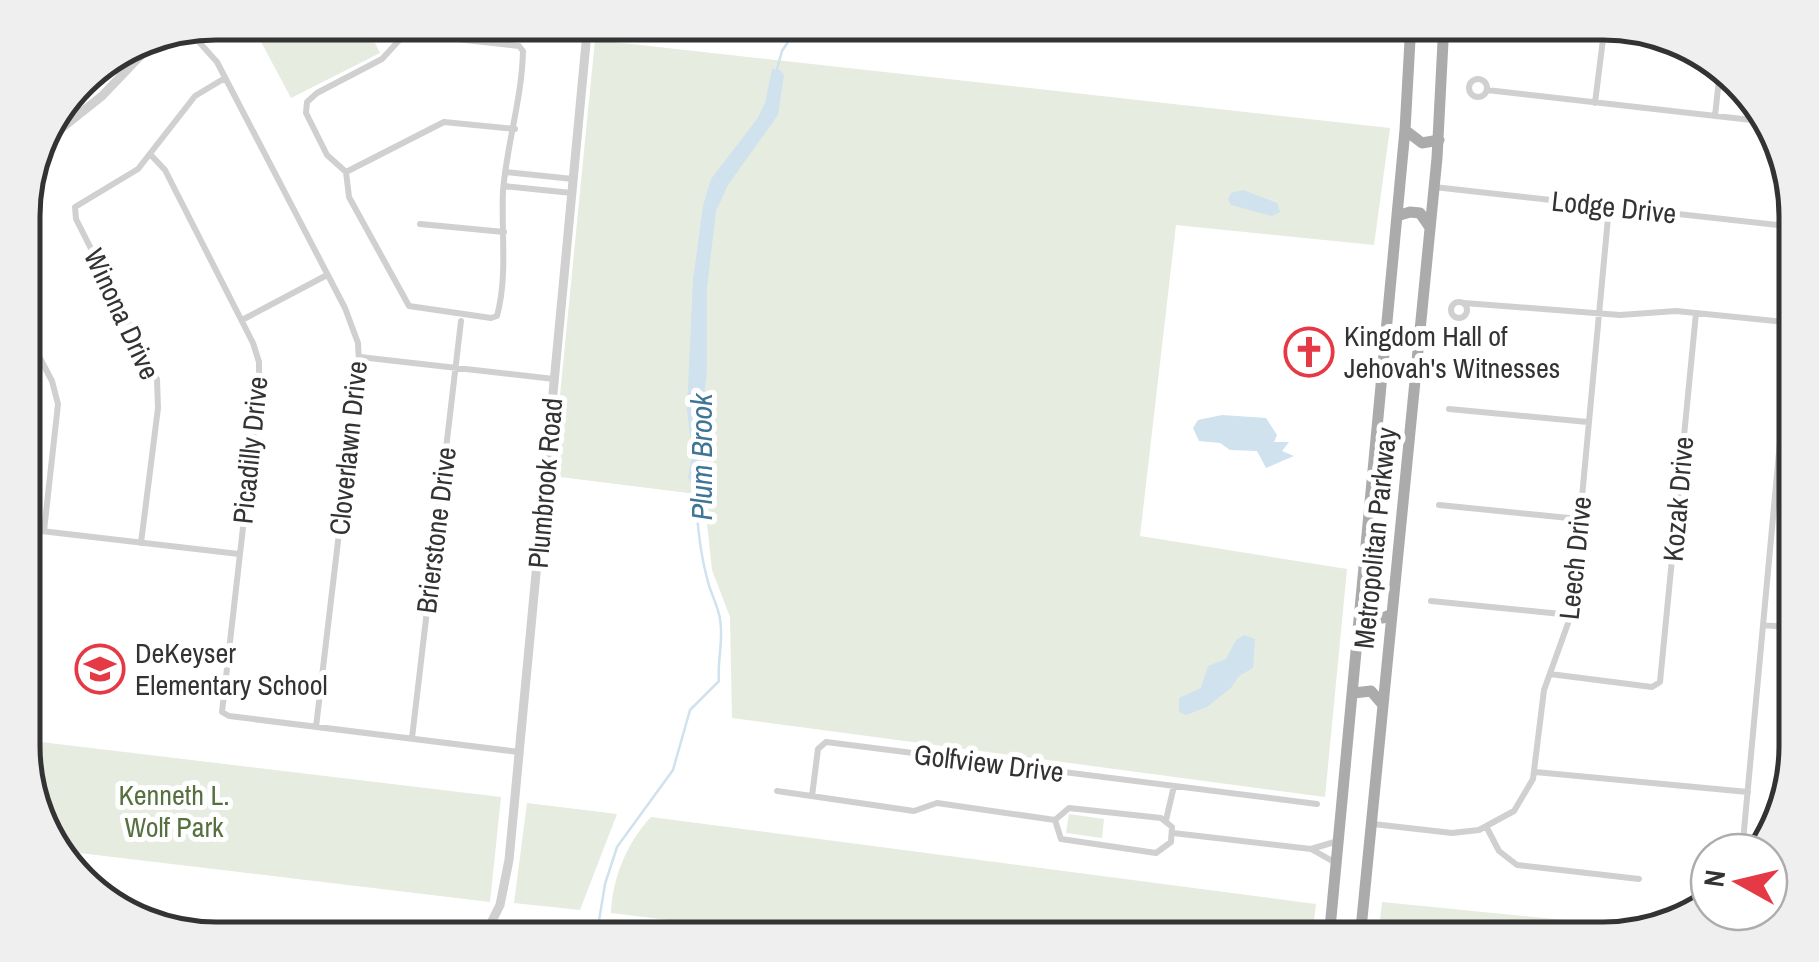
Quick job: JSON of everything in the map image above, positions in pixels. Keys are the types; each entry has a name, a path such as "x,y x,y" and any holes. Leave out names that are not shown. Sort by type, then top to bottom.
{"main road":[{"name":"Metropolitan Parkway","path":"1331,922 1363,601 1410,40"},
{"name":"Metropolitan Parkway","path":"1362,922 1434,188 1443,40"},
{"path":"1405,130 1422,142 1438,140"},
{"path":"1397,216 1420,213 1430,230"},
{"path":"1363,601 1373,616 1383,618 1392,614"},
{"path":"1354,693 1371,691 1383,705"}],"street":[{"path":"399,40 382,59 317,92 306,106 307,116 331,162 346,172 350,197 412,308 497,316 505,172 514,130 522,48 449,40"},
{"name":"Plumbrook Road","path":"492,922 506,879 586,40"},
{"path":"1595,103 1603,40"},
{"name":"Cloverlawn Drive","path":"199,41 225,78 327,275 355,331 360,357 316,727"},
{"path":"66,125 102,96 139,58"},
{"path":"150,154 196,96 225,78"},
{"path":"1715,116 1718,84"},
{"path":"1487,90 1750,120"},
{"path":"346,172 444,122 514,130"},
{"name":"Winona Drive","path":"141,542 158,408 157,379 76,219 74,207 129,177 150,154"},
{"name":"Picadilly Drive","path":"150,154 165,170 256,351 259,387 222,712 316,727"},
{"path":"505,172 573,179"},
{"path":"504,186 572,193"},
{"name":"Lodge Drive","path":"1434,188 1779,225"},
{"name":"Leech Drive","path":"1486,828 1514,811 1528,790 1535,772 1541,705 1571,615 1609,207"},
{"path":"420,224 504,232"},
{"path":"242,320 327,275"},
{"path":"1474,305 1459,318 1451,312 1453,304 1464,303 1599,313 1696,313 1779,322"},
{"path":"1464,303 1468,312"},
{"name":"Kozak Drive","path":"1550,674 1659,685 1696,313"},
{"name":"Brierstone Drive","path":"412,738 462,322"},
{"path":"360,357 554,379"},
{"path":"40,358 58,404 44,531"},
{"path":"1449,409 1588,422"},
{"path":"1744,832 1779,464"},
{"path":"1439,505 1580,519"},
{"path":"40,531 239,554"},
{"path":"1432,602 1571,615"},
{"path":"1763,625 1779,626"},
{"path":"316,727 519,752"},
{"name":"Golfview Drive","path":"812,796 818,749 826,742 1174,786"},
{"path":"1535,772 1748,792"},
{"path":"1173,833 1166,820 1174,786 1317,804"},
{"path":"777,790 914,811 937,803 1054,820 1069,808 1166,820"},
{"path":"1054,820 1061,839 1148,852 1163,849 1173,833"},
{"path":"1372,824 1460,833 1486,828 1499,851 1517,865 1639,879"},
{"path":"1173,833 1312,849 1336,863"},
{"path":"1312,849 1339,840"}],"green space":[{"path":"260,40 374,40 380,53 291,98"},
{"path":"595,40 1390,128 1374,245 1176,225 1140,536 1347,569 1325,797 732,718 730,617 712,570 704,495 552,476"},
{"name":"Kenneth L. Wolf Park","path":"40,742 501,797 490,902 77,853 53,813"},
{"path":"527,803 617,814 580,910 514,903"},
{"path":"1069,814 1104,819 1102,838 1066,833"},
{"path":"651,817 1316,904 1314,922 685,922 611,913 622,862"},
{"path":"1382,902 1586,922 1380,922"}],"water":[{"path":"772,69 784,75 778,115 728,185 716,211 707,288 704,480 692,484 688,478 692,454 687,409 693,280 703,206 711,179 757,119 765,103"},
{"path":"1243,190 1277,203 1280,212 1272,216 1231,205 1231,193"},
{"path":"1222,415 1266,418 1277,435 1274,442 1289,442 1282,451 1294,456 1266,468 1257,451 1230,450 1220,443 1199,441 1193,428 1198,420"},
{"path":"1244,635 1255,639 1253,668 1207,707 1186,715 1179,712 1179,698 1201,688 1208,666 1226,659 1236,640"}],"waterway":[{"name":"Plum Brook","path":"777,69 789,40"},
{"name":"Plum Brook","path":"599,922 617,847 673,770 690,710 719,681 721,627 702,557 696,481"}],"place":[{"name":"Kingdom Hall of Jehovah's Witnesses","path":"1309,352"},
{"name":"DeKeyser Elementary School","path":"100,669"}]}
